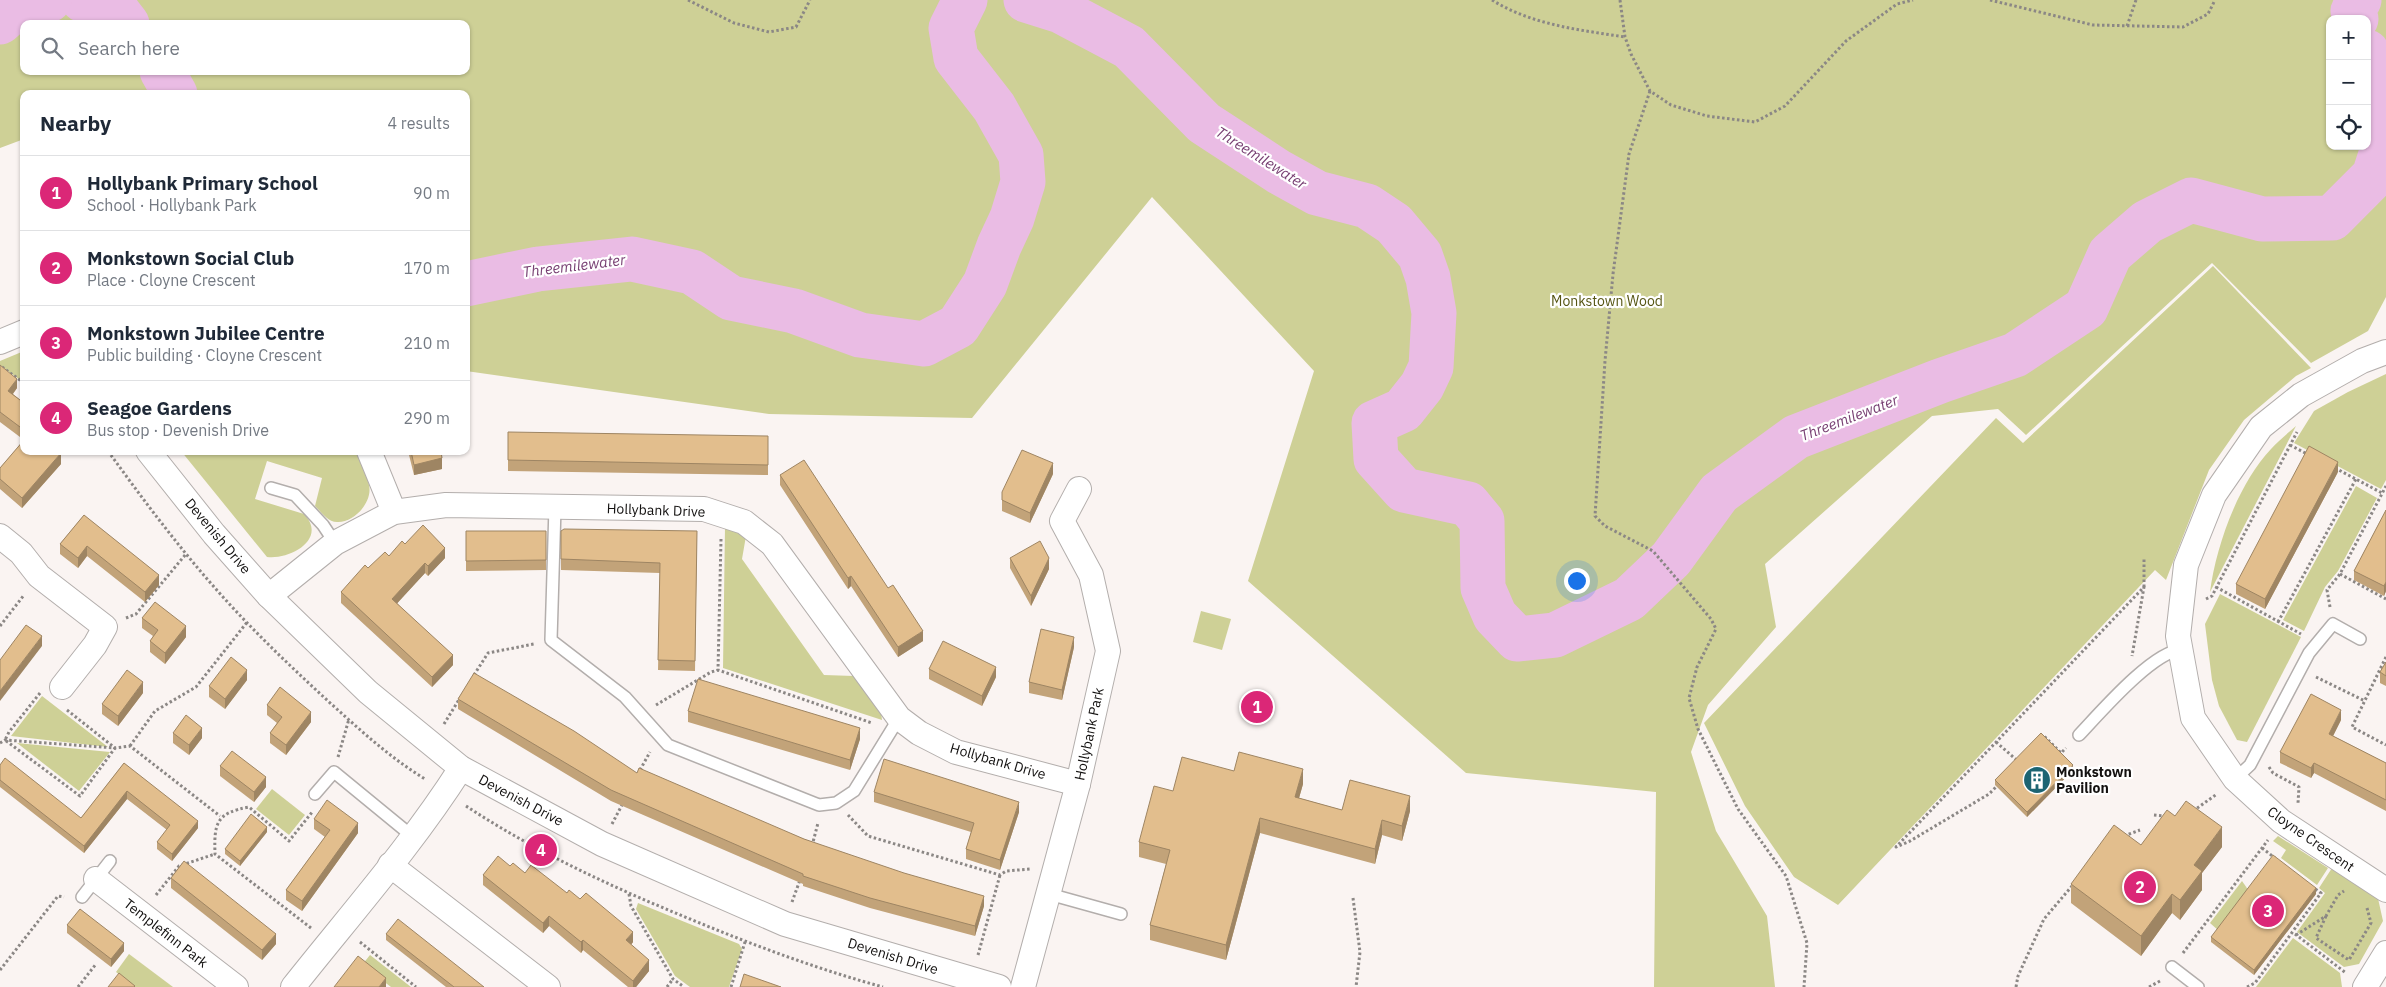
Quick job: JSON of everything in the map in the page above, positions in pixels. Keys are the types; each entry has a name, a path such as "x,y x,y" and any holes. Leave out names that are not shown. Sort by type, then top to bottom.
{"street":[{"path":"0,342 20,334"},
{"name":"Cloyne Crescent","path":"2386,352 2362,361 2301,395 2261,428 2214,495 2186,565 2178,636 2193,718 2235,779 2281,820 2386,890"},
{"name":"Devenish Drive","path":"151,455 214,534 269,596 368,692 461,768 602,844 785,924 999,987"},
{"path":"371,455 394,512"},
{"name":"Hollybank Park","path":"1023,987 1078,784 1108,651 1091,575 1062,521 1079,489"},
{"name":"Hollybank Drive","path":"269,596 334,543 394,512 446,505 704,509 744,522 772,544 895,724 919,733 956,752 1078,784"},
{"path":"0,536 21,553 39,576 105,627 95,645 62,687"},
{"path":"293,987 390,865 461,768"},
{"path":"390,865 548,987"},
{"name":"Templefinn Park","path":"89,888 141,913 236,987"},
{"path":"2358,982 2386,953"}],"lane":[{"path":"271,488 296,496 323,525 334,543"},
{"path":"555,507 551,640 625,697 668,745 819,805 836,803 854,790 895,724"},
{"path":"2235,779 2250,765 2316,642 2333,624 2360,639"},
{"path":"2079,735 2135,677 2173,650 2181,650"},
{"path":"315,794 334,772 412,836"},
{"path":"89,888 110,861"},
{"path":"1048,894 1121,914"},
{"path":"2172,967 2198,987"}],"path":[{"path":"688,0 734,23 769,32 796,27 810,0"},
{"path":"1492,0 1505,8 1553,25 1625,37"},
{"path":"1620,0 1625,37 1631,54 1650,91 1671,105 1707,116 1755,122 1785,106 1846,42 1897,4 1913,0"},
{"path":"1990,0 2093,25 2183,27 2208,14 2215,0"},
{"path":"2127,26 2136,0"},
{"path":"1650,91 1629,154 1613,274 1605,361 1595,516 1605,526 1653,551 1711,619 1716,629 1697,667 1690,698 1698,729 1738,809 1786,876 1807,943 1804,987"},
{"path":"0,365 20,379"},
{"path":"2181,616 2212,596 2302,421 2301,395"},
{"path":"2290,445 2315,458"},
{"path":"2331,466 2382,493"},
{"path":"2278,622 2356,479"},
{"path":"2333,624 2327,590 2340,574 2386,486"},
{"path":"718,670 721,515"},
{"path":"105,627 136,614 186,554"},
{"path":"2124,688 2123,669 2131,660 2144,587 2144,559"},
{"path":"2340,574 2386,599"},
{"path":"0,626 39,576"},
{"path":"2001,782 1989,794 1910,841 1896,847 2144,587"},
{"path":"2216,588 2316,642"},
{"path":"130,746 155,711 196,686 248,621"},
{"path":"472,678 488,653 551,640"},
{"path":"2386,657 2352,727 2386,745"},
{"path":"641,714 711,672 718,670 895,724"},
{"path":"2309,681 2316,677 2321,677 2365,701"},
{"path":"0,743 5,740 9,732 40,693 62,687 67,711 115,748"},
{"path":"432,744 462,694"},
{"path":"334,772 349,719"},
{"path":"2038,743 2044,736 2061,753 2079,735"},
{"path":"636,778 660,736"},
{"path":"5,740 80,796 115,748"},
{"path":"5,740 115,748 130,746 220,816"},
{"path":"1996,742 2019,762"},
{"path":"2013,769 2025,756"},
{"path":"2267,758 2273,773"},
{"path":"2189,814 2235,779"},
{"path":"215,854 214,833 220,816 230,811 249,807 289,841 315,808 315,794"},
{"path":"602,844 627,795"},
{"path":"836,803 868,836 1000,875"},
{"path":"811,849 817,830 819,805"},
{"path":"2154,815 2172,817"},
{"path":"2149,987 2163,979 2281,820"},
{"path":"2118,838 2140,830"},
{"path":"2262,848 2277,859"},
{"path":"141,913 179,866 215,854"},
{"path":"215,854 416,987"},
{"path":"971,980 1000,875 1006,871 1056,866"},
{"path":"785,924 801,877"},
{"path":"2016,987 2018,976 2044,919 2074,884"},
{"path":"2247,987 2255,983 2321,893 2314,887"},
{"path":"0,970 58,896 89,888"},
{"path":"2345,890 2338,895 2316,938 2350,960 2371,924 2366,905"},
{"path":"629,894 631,906 673,979 684,987"},
{"path":"1352,898 1360,952 1356,987"},
{"path":"2296,935 2326,916"},
{"path":"2292,932 2320,956 2358,982"},
{"path":"731,987 745,942"},
{"path":"78,987 96,964"},
{"path":"667,987 673,979"}],"green space":[{"name":"Monkstown Wood","path":"0,0 2386,0 2386,297 2368,331 2311,363 2212,263 2026,435 1998,409 1932,416 1765,564 1776,627 1708,705 1691,752 1716,831 1767,916 1775,987 1654,987 1656,792 1466,773 1248,581 1314,371 1152,197 972,418 769,414 470,372 470,90 20,90 20,140 0,148"},
{"path":"2213,266 2311,368 2296,376 2244,420 2209,470 2166,580 2155,570 1838,905 1794,877 1745,806 1704,723 1996,418 2023,443"},
{"path":"20,353 20,380 0,365 0,361"},
{"path":"2386,374 2386,480 2381,489 2294,443 2314,411"},
{"path":"2296,426 2210,592 2217,555 2230,516 2239,497 2259,463"},
{"path":"184,455 358,455 369,485 368,498 356,515 350,519 337,522 325,516 315,506 322,478 267,461 255,499 304,514 310,523 312,532 303,546 295,551 286,555 267,557"},
{"path":"2356,486 2377,498 2338,571 2325,587 2304,631 2283,620"},
{"path":"725,527 740,531 746,536 742,559 824,675 854,676 881,712 882,720 723,668"},
{"path":"2220,594 2301,637 2247,742 2237,740 2219,706 2212,680 2205,624"},
{"path":"1201,611 1231,619 1222,650 1193,642"},
{"path":"42,696 108,747 11,736"},
{"path":"17,743 110,752 79,791"},
{"path":"272,789 305,815 289,835 256,809"},
{"path":"2278,836 2328,868 2317,885 2281,858 2286,850 2273,841"},
{"path":"2332,868 2377,894 2383,921 2359,964 2344,967 2297,932 2325,893 2319,888"},
{"path":"2242,881 2249,891 2219,931 2210,923"},
{"path":"638,903 739,944 742,949 729,987 690,987 675,976 636,909"},
{"path":"2293,938 2340,973 2342,987 2256,987"},
{"path":"129,954 173,987 135,987 116,972"},
{"path":"370,955 411,987 391,987 362,965"}],"building":[{"path":"0,365 17,379 8,391 20,400 20,427 0,412"},
{"path":"508,432 768,436 768,465 508,460"},
{"path":"20,445 20,455 59,455 22,498 0,479 0,468"},
{"path":"2309,446 2338,462 2265,599 2236,584"},
{"path":"1022,450 1053,463 1030,513 1002,500 1002,492"},
{"path":"412,455 442,455 442,458 414,465"},
{"path":"804,460 888,588 893,585 923,631 898,647 851,576 848,578 780,475"},
{"path":"2386,510 2386,582 2384,586 2354,571"},
{"path":"84,515 159,575 145,592 87,546 78,558 60,544"},
{"path":"423,525 445,548 428,566 425,563 392,599 453,655 432,677 341,592 365,565 368,568 385,552 389,556 402,541 405,544"},
{"path":"564,529 697,531 695,661 658,660 660,563 561,559 561,531"},
{"path":"466,531 546,531 546,560 466,561"},
{"path":"1040,541 1049,558 1031,596 1010,558"},
{"path":"155,602 186,626 165,653 150,641 158,630 142,618"},
{"path":"26,625 42,636 0,691 0,660"},
{"path":"1041,629 1074,637 1062,690 1029,682"},
{"path":"943,641 996,667 982,696 929,669"},
{"path":"231,657 247,670 225,699 209,686"},
{"path":"2386,662 2386,676 2380,672"},
{"path":"127,670 143,682 118,716 102,704"},
{"path":"474,673 574,731 637,773 639,768 804,839 904,873 984,896 975,926 870,898 803,876 803,874 611,790 458,699"},
{"path":"698,679 860,728 850,760 688,711"},
{"path":"280,687 311,712 286,745 270,733 282,717 267,705"},
{"path":"2311,694 2341,710 2329,734 2386,763 2386,800 2314,763 2311,768 2280,752"},
{"path":"186,715 202,728 189,745 173,733"},
{"name":"Monkstown Pavilion","path":"2041,733 2073,765 2027,812 1995,780"},
{"path":"232,751 266,777 254,792 220,766"},
{"path":"1239,752 1303,769 1295,797 1342,810 1350,780 1410,796 1402,826 1382,820 1375,849 1260,818 1226,945 1150,925 1170,850 1139,842 1154,786 1173,791 1182,757 1234,771"},
{"path":"5,758 81,818 124,763 198,821 172,854 157,842 170,825 127,791 84,846 0,780 0,765"},
{"path":"884,759 1019,802 1000,860 966,849 974,823 874,792"},
{"path":"327,800 358,823 302,901 286,890 330,830 314,819"},
{"path":"2186,801 2222,827 2194,865 2202,871 2180,900 2172,894 2141,936 2071,884 2114,825 2141,845 2167,810 2175,816"},
{"path":"251,814 267,827 240,861 225,849"},
{"path":"2273,855 2316,888 2254,970 2211,937"},
{"path":"498,856 510,866 513,863 525,873 531,865 567,893 569,890 580,899 586,893 633,932 626,940 649,960 633,981 583,940 581,942 549,916 543,923 483,875"},
{"path":"184,861 276,934 262,950 171,878"},
{"path":"80,909 124,943 111,959 67,925"},
{"path":"398,919 484,987 454,987 386,934"},
{"path":"358,956 386,978 379,987 334,987"},
{"path":"119,973 135,986 108,987"},
{"path":"744,974 781,987 740,987"}],"waterway":[{"name":"Threemilewater","path":"0,22 18,6 49,0"},
{"name":"Threemilewater","path":"83,0 120,15 124,20"},
{"name":"Threemilewater","path":"470,283 538,269 632,259 692,272 731,298 794,311 860,335 924,344 958,326 985,284 1012,218 1023,182 1021,155 994,107 956,58 951,28 965,0"},
{"name":"Threemilewater","path":"1026,0 1061,11 1129,47 1204,123 1279,172 1317,193 1367,206 1394,224 1420,255 1428,278 1434,313 1431,367 1422,386 1403,410 1374,423 1376,459 1404,490 1468,504 1482,521 1483,588 1495,616 1517,639 1555,635 1629,599 1671,559 1719,493 1796,437 1940,381 2015,355 2086,308 2110,254 2147,222 2191,200 2262,219 2332,218 2374,176 2386,139"},
{"name":"Threemilewater","path":"2354,15 2353,11 2359,0"},
{"name":"Threemilewater","path":"2370,60 2386,107"},
{"name":"Threemilewater","path":"164,75 173,90"}],"place":[{"name":"Hollybank Primary School","path":"1257,707"},
{"name":"Monkstown Pavilion","path":"2037,780"},
{"name":"Seagoe Gardens","path":"541,850"},
{"name":"Monkstown Social Club","path":"2140,887"},
{"name":"Monkstown Jubilee Centre","path":"2268,911"}]}
